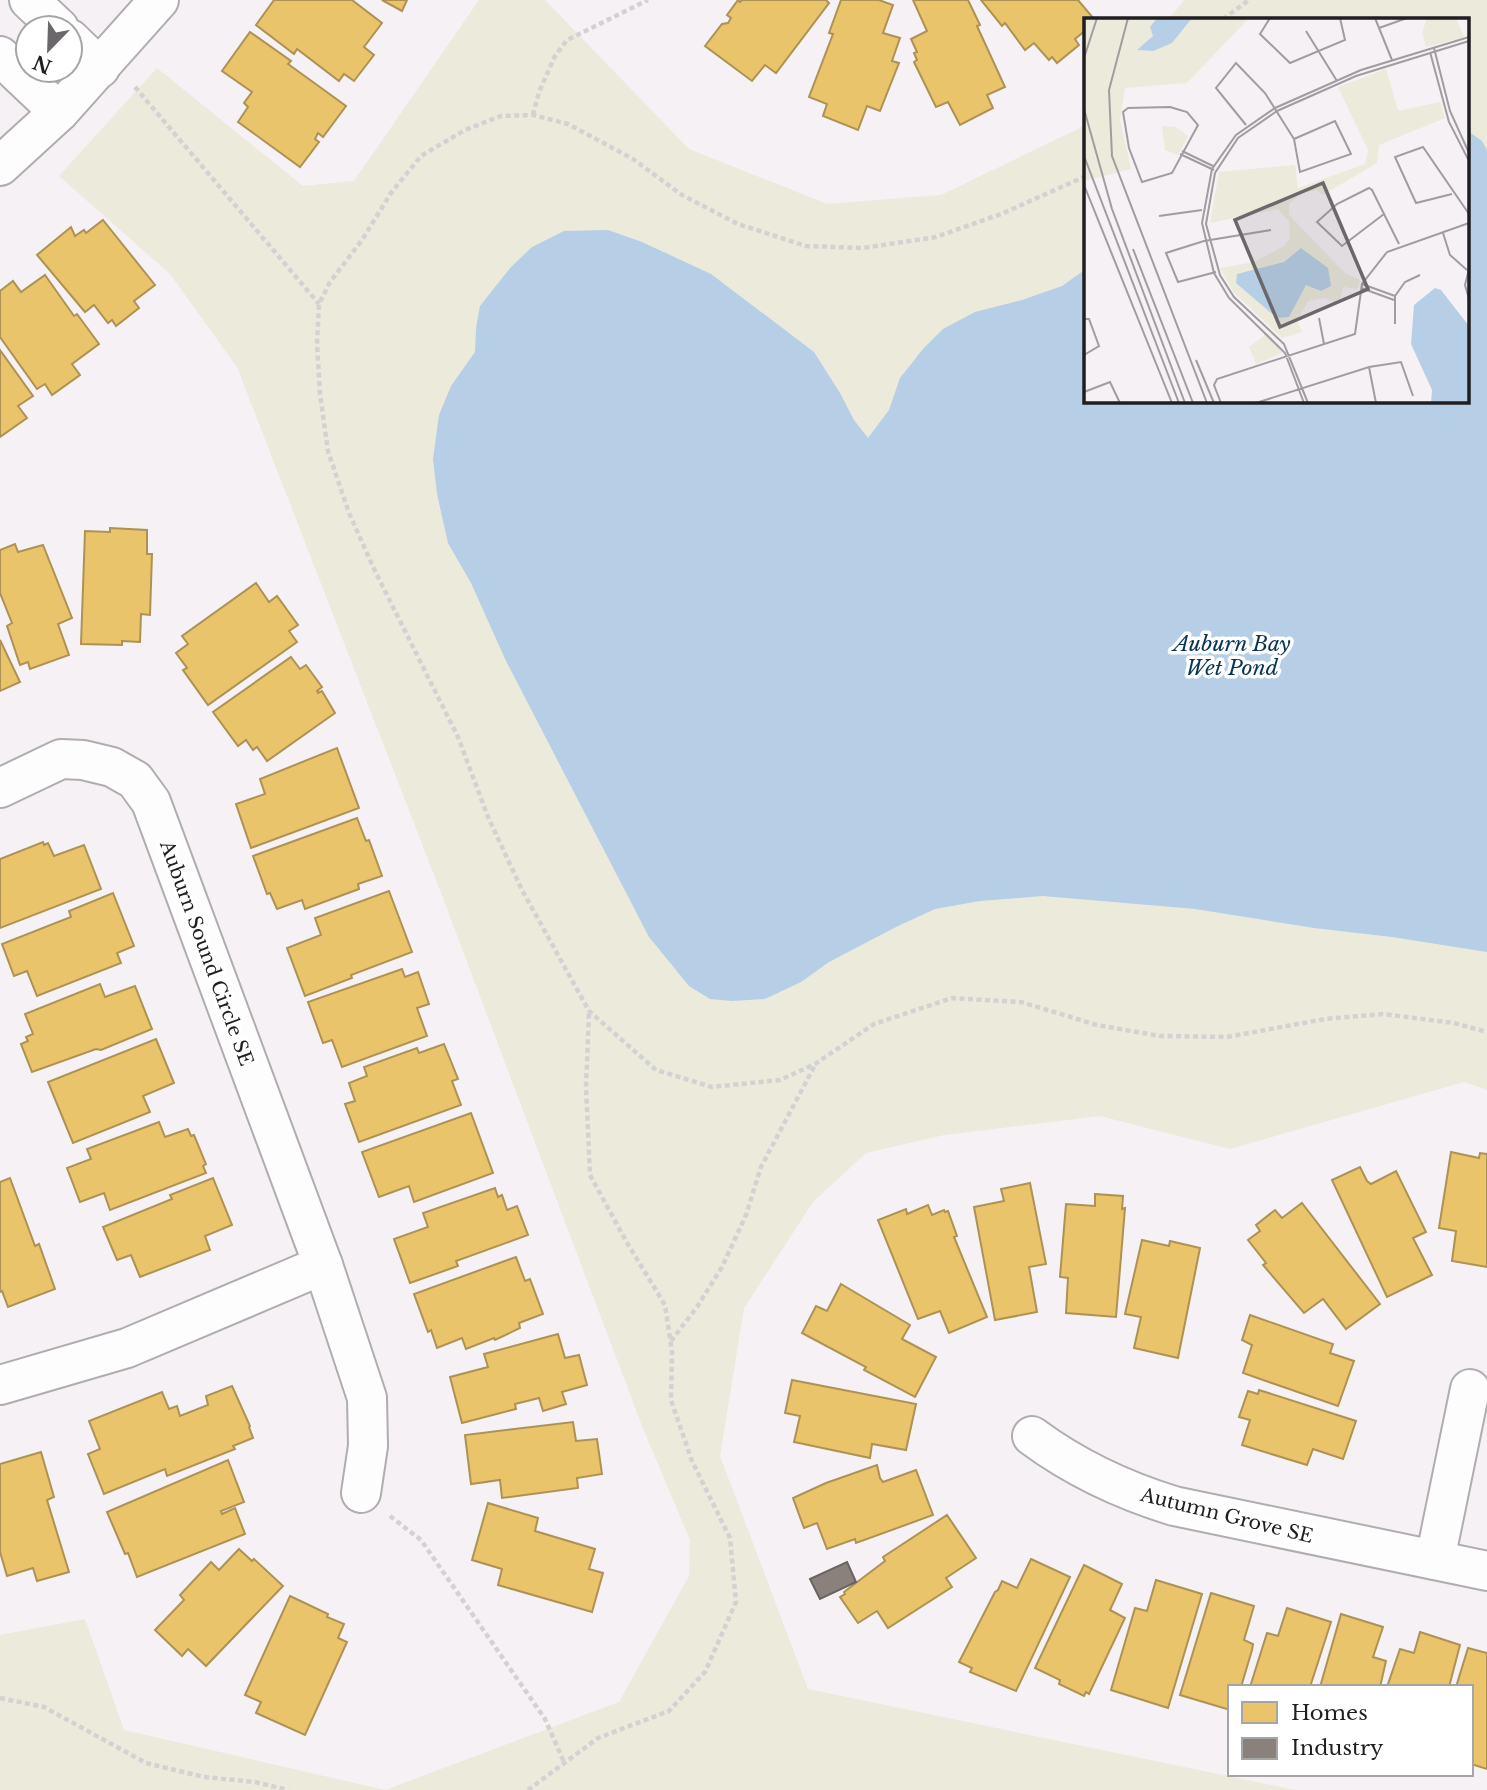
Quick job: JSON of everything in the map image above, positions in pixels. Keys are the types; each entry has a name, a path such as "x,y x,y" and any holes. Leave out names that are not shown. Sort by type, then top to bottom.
{"street":[{"path":"29,0 44,14"},
{"path":"0,166 59,112 159,0"},
{"path":"84,53 100,68"},
{"path":"0,56 59,112"},
{"name":"Auburn Sound Circle SE","path":"0,788 61,759 83,760 112,767 135,780 151,802 323,1265 367,1398 368,1446 361,1493"},
{"path":"0,1385 127,1348 323,1265"},
{"path":"1435,1560 1470,1389"},
{"name":"Autumn Grove SE","path":"1032,1436 1094,1475 1164,1503 1259,1526 1487,1571"}],"path":[{"path":"533,116 539,92 555,56 567,40 589,32 648,0"},
{"path":"1224,18 1249,0"},
{"path":"100,68 134,86 319,304"},
{"path":"1084,177 1001,214 936,237 863,248 806,246 738,224 682,195 633,159 568,124 533,116 501,116 464,130 421,156 391,192 362,240 330,282 319,304 317,357 328,451 349,513 374,571 458,737 488,817 522,890 589,1011 656,1070 712,1087 780,1080 815,1064 874,1024 951,998 1021,1002 1097,1025 1160,1036 1227,1037 1325,1020 1382,1014 1454,1023 1487,1032"},
{"path":"528,1790 598,1738 669,1711 705,1672 736,1602 730,1538 692,1461 671,1400 671,1342 665,1305 590,1175 586,1087 589,1011"},
{"path":"671,1342 722,1267 746,1215 761,1167 815,1064"},
{"path":"361,1493 421,1541 545,1719 564,1762"},
{"path":"0,1698 44,1707 146,1763 204,1777 288,1790"}],"shaded area":[{"path":"479,0 545,0 689,149 827,204 941,195 1080,128 1084,123 1084,402 1470,402 1470,18 1170,18 1184,0 1487,0 1487,1090 1464,1082 1230,1149 1100,1116 944,1135 866,1153 813,1202 744,1308 720,1456 808,1689 1295,1790 385,1790 619,1702 689,1576 690,1540 642,1426 438,885 237,367 170,274 59,176 157,68 303,186 354,181"},
{"path":"85,1619 124,1730 385,1790 0,1790 0,1635"}],"water":[{"name":"Auburn Bay Wet Pond","path":"1470,132 1482,141 1487,150 1487,952 1195,909 1043,896 980,901 935,909 829,962 801,982 765,999 710,999 689,986 649,937 506,661 471,583 448,543 437,494 433,459 439,415 451,386 475,352 480,306 511,267 532,247 564,231 608,230 642,242 711,274 814,352 854,420 868,438 889,410 900,378 943,329 975,312 1062,286 1084,270 1084,402 1470,402"}],"building: Homes":[{"path":"274,0 352,0 382,23 364,47 374,55 354,81 344,74 339,81 297,49 294,54 256,25"},
{"path":"382,0 407,0 402,11"},
{"path":"738,0 826,0 829,3 776,73 765,65 752,81 705,46 722,24 728,23 731,18 727,15"},
{"path":"841,0 879,0 893,5 883,33 900,38 892,61 899,63 880,111 867,106 858,130 823,116 827,104 809,97 833,34 829,33"},
{"path":"913,0 968,0 1005,87 987,95 993,108 960,125 948,102 936,107 914,62 917,60 914,53 917,52 911,39 927,31"},
{"path":"981,0 1078,0 1093,18 1084,18 1084,32 1075,39 1079,45 1057,63 1052,57 1049,60 1034,43 1025,50 1005,23 1002,26"},
{"path":"250,32 291,61 288,64 346,106 323,137 318,133 315,139 319,142 300,167 238,122 248,107 244,103 252,92 222,71"},
{"path":"103,220 155,285 134,301 139,308 116,326 112,320 108,323 94,305 85,312 37,255 71,227 75,236 84,230 86,233"},
{"path":"45,275 74,316 77,314 99,344 72,364 80,375 52,395 45,384 37,389 0,337 0,291 13,281 21,292"},
{"path":"0,350 33,396 18,406 27,418 0,437"},
{"path":"110,528 147,530 147,554 152,554 150,615 141,614 140,642 122,641 122,645 81,644 85,531 110,532"},
{"path":"15,544 18,552 43,545 72,618 58,624 69,655 30,669 28,662 20,665 7,626 12,623 0,593 0,550"},
{"path":"256,583 269,602 277,596 298,625 289,631 297,642 208,705 183,670 187,668 176,653 188,644 182,636"},
{"path":"0,640 20,682 0,691"},
{"path":"291,657 300,669 306,665 322,687 318,693 322,691 335,713 267,761 257,747 253,750 246,740 238,746 213,712"},
{"path":"337,748 359,808 251,848 236,804 265,794 260,779"},
{"path":"357,818 366,841 369,840 382,876 358,884 359,889 305,909 302,900 277,909 270,893 267,894 253,856"},
{"path":"43,842 44,845 48,843 54,856 84,845 101,889 0,928 0,859"},
{"path":"389,891 412,952 305,996 287,948 321,935 315,918"},
{"path":"113,893 134,946 117,953 121,963 37,996 27,971 14,976 2,944 71,917 69,911"},
{"path":"402,969 405,977 418,972 429,1004 417,1008 427,1036 342,1067 332,1040 323,1043 308,1002"},
{"path":"100,984 105,997 135,986 152,1029 101,1050 96,1049 32,1072 21,1044 28,1041 26,1037 33,1034 25,1014"},
{"path":"156,1039 174,1083 143,1096 150,1112 73,1143 48,1082"},
{"path":"444,1044 458,1079 452,1081 461,1105 359,1142 345,1104 355,1101 349,1083 367,1076 364,1067 417,1048 419,1053"},
{"path":"471,1113 493,1173 414,1202 409,1186 379,1197 362,1152"},
{"path":"159,1122 165,1137 188,1129 191,1136 194,1135 206,1164 203,1166 206,1173 110,1210 104,1193 80,1202 67,1168 91,1159 87,1149"},
{"path":"1451,1152 1479,1158 1480,1153 1487,1154 1487,1267 1452,1261 1456,1231 1439,1228"},
{"path":"1360,1167 1371,1184 1396,1171 1426,1232 1413,1238 1432,1275 1387,1297 1332,1180"},
{"path":"10,1178 35,1246 39,1244 55,1289 8,1307 2,1291 0,1292 0,1182"},
{"path":"213,1178 232,1225 205,1236 210,1250 140,1277 131,1255 117,1260 103,1227 172,1199 170,1195"},
{"path":"1030,1183 1046,1264 1029,1267 1037,1312 995,1320 974,1207 1004,1201 1001,1189"},
{"path":"495,1188 498,1197 502,1195 507,1210 517,1206 528,1235 456,1261 458,1266 410,1283 394,1239 428,1227 423,1213"},
{"path":"1095,1194 1123,1196 1122,1209 1125,1208 1116,1317 1066,1313 1068,1278 1060,1277 1066,1204 1095,1206"},
{"path":"1302,1203 1380,1304 1346,1329 1323,1299 1304,1313 1263,1265 1266,1263 1248,1240 1260,1231 1256,1225 1275,1210 1282,1218"},
{"path":"928,1205 932,1215 948,1211 957,1236 954,1237 987,1317 949,1333 940,1311 918,1319 878,1220 906,1209 907,1214"},
{"path":"1142,1240 1169,1246 1170,1241 1200,1248 1178,1358 1134,1348 1141,1317 1125,1314"},
{"path":"516,1257 525,1281 530,1279 543,1314 519,1323 520,1328 495,1340 494,1338 466,1349 462,1338 437,1348 414,1294"},
{"path":"841,1284 910,1325 902,1339 936,1357 915,1397 802,1333 816,1306 827,1311"},
{"path":"1250,1315 1333,1344 1330,1353 1354,1361 1338,1406 1243,1373 1252,1345 1242,1340"},
{"path":"558,1334 565,1358 579,1355 587,1385 562,1392 566,1404 543,1411 539,1398 515,1404 516,1409 462,1423 450,1377 488,1367 484,1354"},
{"path":"792,1380 916,1404 906,1450 872,1444 870,1458 794,1442 800,1416 785,1413"},
{"path":"232,1386 253,1438 233,1446 235,1449 167,1476 165,1469 104,1494 88,1454 100,1449 89,1421 162,1392 169,1409 177,1406 180,1416 208,1405 206,1396"},
{"path":"1259,1390 1356,1421 1343,1459 1313,1449 1307,1465 1242,1445 1250,1420 1239,1417 1248,1391 1258,1394"},
{"path":"573,1422 576,1441 597,1439 602,1474 577,1478 578,1488 502,1498 500,1480 471,1484 465,1435"},
{"path":"41,1452 54,1497 47,1500 69,1572 37,1581 33,1568 7,1576 0,1552 0,1464"},
{"path":"228,1460 244,1502 221,1511 222,1514 235,1508 245,1534 137,1577 107,1512"},
{"path":"877,1465 883,1482 916,1470 933,1515 856,1543 855,1539 827,1549 817,1523 804,1528 793,1498"},
{"path":"488,1503 538,1518 535,1531 595,1549 589,1569 603,1573 592,1612 498,1585 502,1569 472,1560"},
{"path":"947,1515 976,1558 946,1578 952,1587 888,1628 877,1611 858,1623 840,1597 844,1592 885,1561 883,1557"},
{"path":"239,1549 283,1586 206,1666 188,1649 182,1656 155,1630 184,1600 180,1595 211,1562 219,1570"},
{"path":"1031,1559 1070,1577 1016,1691 970,1672 972,1668 959,1662 1002,1581 1017,1588"},
{"path":"1084,1565 1122,1584 1110,1610 1125,1618 1089,1694 1086,1692 1084,1696 1035,1668"},
{"path":"1156,1580 1202,1594 1168,1708 1111,1690 1135,1608 1147,1611"},
{"path":"1211,1593 1254,1606 1244,1640 1253,1644 1252,1650 1242,1685 1228,1685 1228,1709 1180,1695"},
{"path":"290,1596 344,1624 338,1638 347,1642 305,1735 256,1713 261,1702 245,1695"},
{"path":"1287,1608 1331,1622 1311,1685 1251,1685 1267,1633 1278,1636"},
{"path":"1341,1614 1383,1627 1373,1657 1386,1661 1380,1685 1321,1685"},
{"path":"1420,1632 1460,1645 1450,1685 1388,1685 1400,1649 1414,1653"},
{"path":"1468,1648 1487,1653 1487,1769 1473,1765 1473,1685 1457,1685"}],"building: Industry":[{"path":"847,1562 856,1582 820,1599 810,1579"}]}
